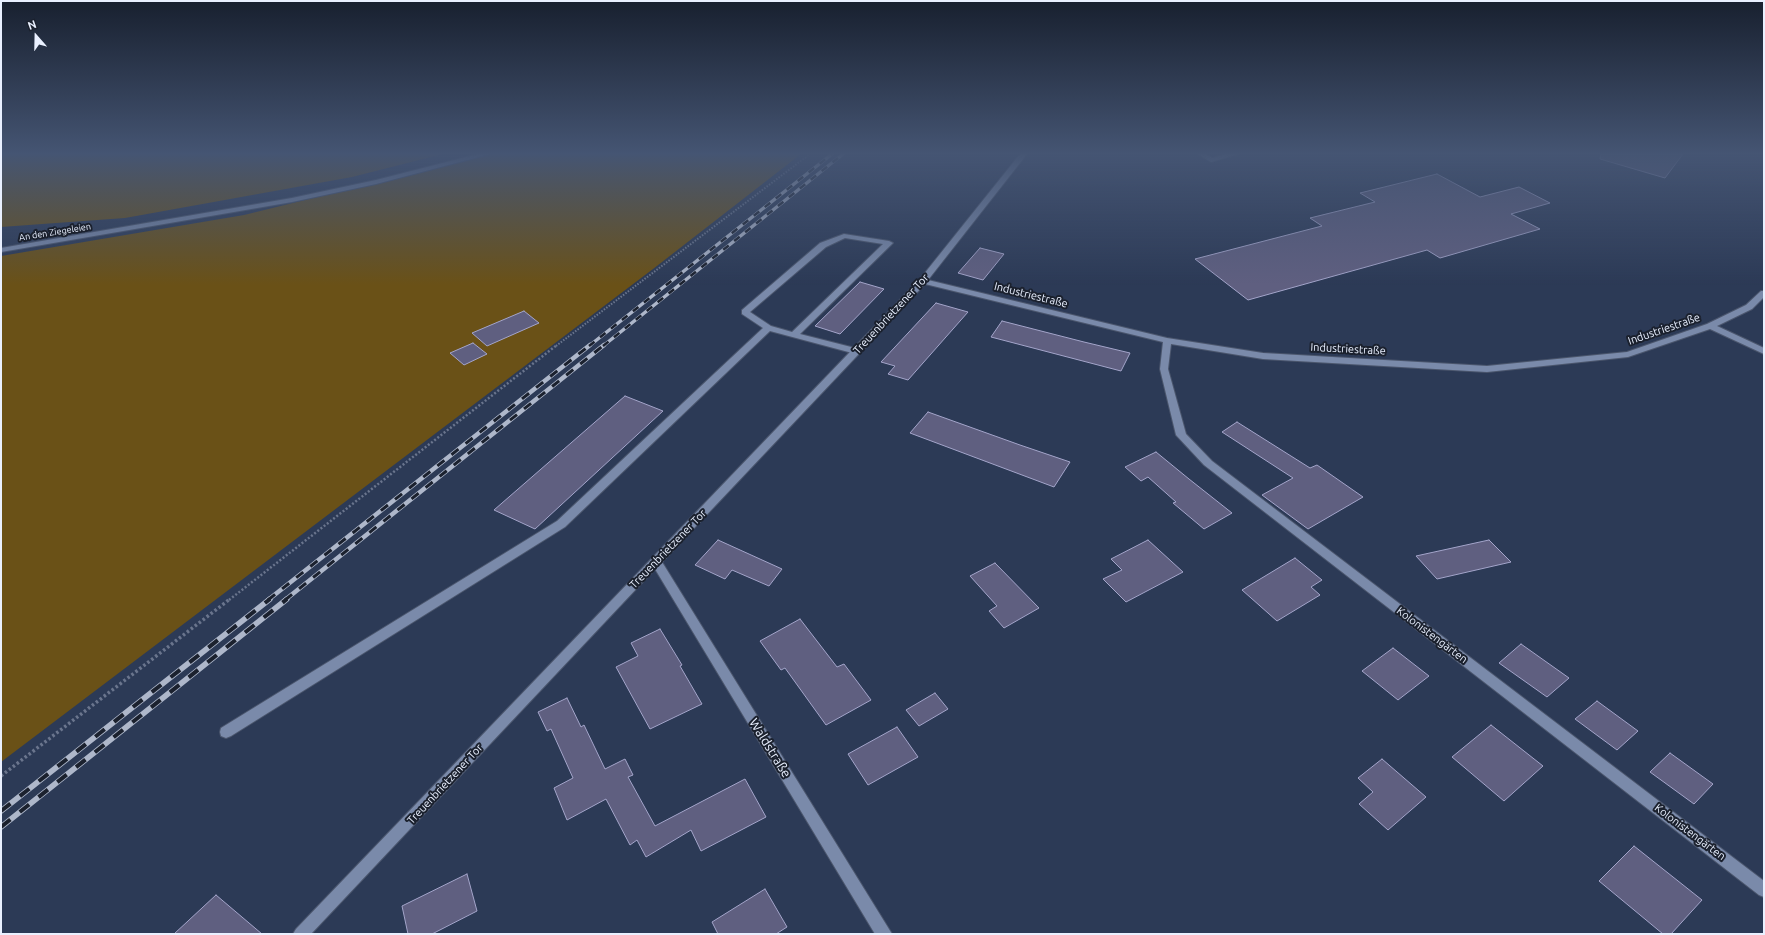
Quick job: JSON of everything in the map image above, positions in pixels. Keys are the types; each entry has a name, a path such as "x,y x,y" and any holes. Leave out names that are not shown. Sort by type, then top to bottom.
{"street":[{"name":"An den Ziegeleien","path":"1,250 303,198"},
{"name":"Treuenbrietzener Tor","path":"302,934 923,281 989,198"},
{"path":"794,335 888,244 844,236 823,245 745,312 768,328 794,335 856,351"},
{"name":"Industriestraße","path":"923,281 1167,341 1262,356 1487,369 1628,354 1710,326 1749,307 1764,293"},
{"path":"1710,326 1764,351"},
{"path":"226,732 561,524 768,328"},
{"name":"Kolonistengärten","path":"1167,341 1164,369 1181,435 1208,463 1764,890"},
{"name":"Waldstraße","path":"656,561 884,934"}],"path":[{"path":"1,776 593,318 752,198"}],"shaded area":[{"path":"1,198 238,198 125,218 1,227"},
{"path":"315,198 745,198 653,269 1,762 1,256 244,215"}],"building":[{"path":"1368,198 1540,198 1550,203 1511,214 1540,229 1440,258 1427,250 1248,300 1195,259 1322,226 1310,218 1375,202"},
{"path":"980,248 1004,254 983,280 958,273"},
{"path":"860,282 884,289 840,334 815,326"},
{"path":"936,303 968,312 908,380 888,374 895,366 881,362"},
{"path":"524,311 539,323 487,346 472,333"},
{"path":"1002,321 1130,353 1121,371 991,337"},
{"path":"473,343 487,354 464,365 450,353"},
{"path":"625,396 663,411 535,529 494,510"},
{"path":"928,412 1070,462 1054,487 910,433"},
{"path":"1237,422 1310,468 1317,465 1363,497 1308,529 1262,495 1293,478 1222,432"},
{"path":"1156,452 1232,513 1204,529 1173,503 1176,502 1148,477 1141,481 1125,467"},
{"path":"718,540 782,569 769,586 732,570 725,579 695,565"},
{"path":"1148,540 1183,572 1126,602 1103,579 1122,570 1111,559"},
{"path":"1489,540 1511,562 1437,579 1416,556"},
{"path":"1295,558 1322,580 1311,587 1320,595 1277,621 1242,590"},
{"path":"995,563 1039,608 1004,628 989,611 997,606 970,576"},
{"path":"800,619 837,667 844,664 871,700 826,725 785,668 781,670 760,641"},
{"path":"660,629 682,665 680,666 702,704 650,729 616,667 638,656 631,643"},
{"path":"1521,644 1569,678 1547,697 1499,663"},
{"path":"1393,648 1429,676 1398,700 1362,671"},
{"path":"935,693 948,709 919,726 906,710"},
{"path":"567,698 581,727 584,725 605,769 625,759 633,775 628,777 655,826 745,779 766,817 701,851 691,830 646,857 637,840 630,845 606,799 567,820 554,788 573,778 551,729 547,731 538,712"},
{"path":"1597,701 1638,731 1617,750 1575,719"},
{"path":"1491,725 1543,766 1504,801 1452,757"},
{"path":"897,727 918,757 868,785 848,754"},
{"path":"1670,753 1713,784 1694,804 1650,772"},
{"path":"1382,759 1426,797 1388,830 1359,804 1373,792 1358,778"},
{"path":"1634,846 1702,900 1671,934 1663,934 1599,881"},
{"path":"467,874 477,911 432,934 408,934 402,906"},
{"path":"765,889 787,927 776,934 718,934 712,922"},
{"path":"216,895 262,934 174,934"}],"railway":[{"path":"589,346 777,198"},
{"path":"603,346 788,198"},
{"path":"268,600 590,345"},
{"path":"285,600 604,345"},
{"path":"1,811 270,599"},
{"path":"1,827 287,599"}]}
